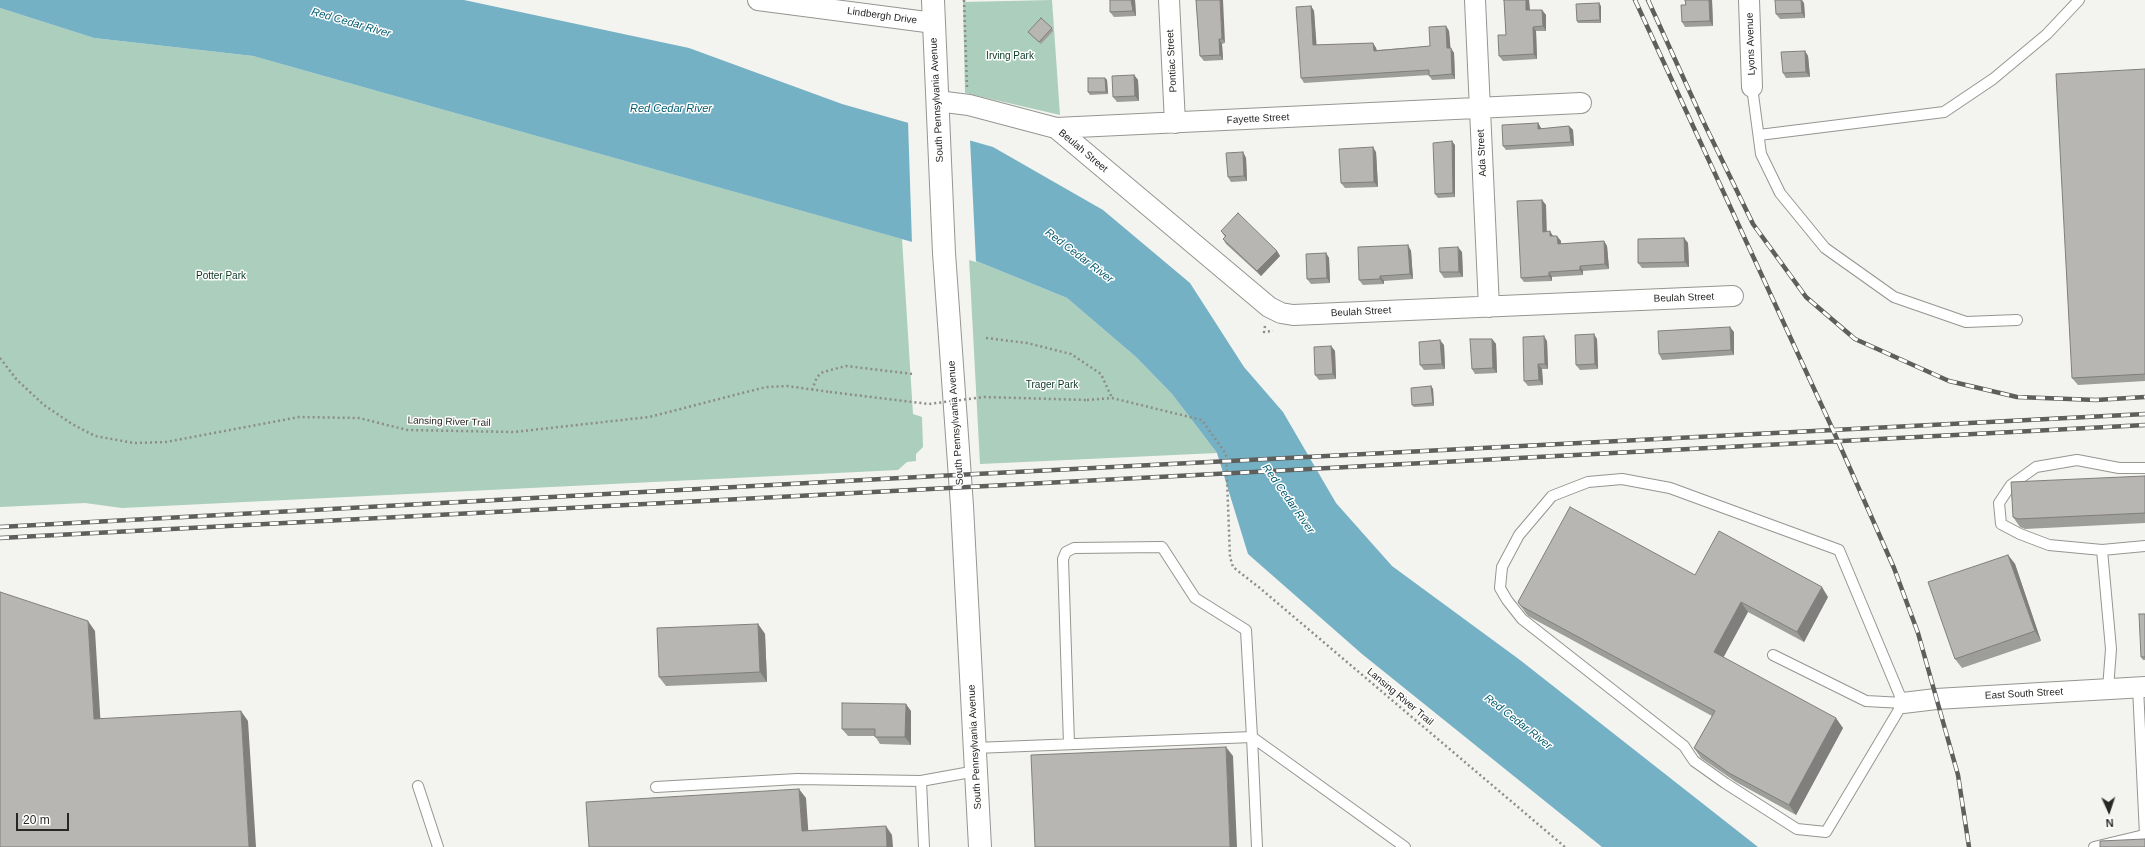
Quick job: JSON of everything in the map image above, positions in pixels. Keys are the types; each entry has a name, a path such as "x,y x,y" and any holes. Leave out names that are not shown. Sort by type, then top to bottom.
{"main road":[{"name":"South Pennsylvania Avenue","path":"932,0 944,253 962,514 980,847"}],"street":[{"name":"Lindbergh Drive","path":"758,0 934,23"},
{"name":"Pontiac Street","path":"1169,0 1174,123"},
{"name":"Ada Street","path":"1475,0 1490,306"},
{"name":"Lyons Avenue","path":"1749,0 1752,87"},
{"name":"Fayette Street","path":"937,101 969,105 1056,128 1581,103"},
{"name":"Beulah Street","path":"1056,128 1269,307 1281,313 1293,315 1732,296"},
{"name":"East South Street","path":"1903,703 1936,699 2141,687"}],"lane":[{"path":"1759,135 1944,112 1992,79 2047,34 2079,0"},
{"path":"1752,87 1761,154 1780,193 1825,248 1894,297 1966,322 2017,320"},
{"path":"2145,468 2119,468 2077,460 2036,467 2011,485 1999,503 2001,524 2020,534 2049,545 2102,550 2145,546"},
{"path":"1622,479 1670,488 1839,550 1903,703 1826,832 1797,829 1694,762 1684,746 1522,619 1507,600 1500,588 1502,567 1519,535 1552,496 1588,482 1622,479"},
{"path":"1069,744 1063,559 1066,552 1074,548 1162,547 1195,598 1246,630 1257,847"},
{"path":"2102,550 2111,649 2108,689"},
{"path":"1773,655 1866,701 1903,703"},
{"path":"2094,847 2145,835 2141,687"},
{"path":"975,748 1252,738 1405,847"},
{"path":"656,787 797,779 921,782 976,771"},
{"path":"921,782 924,847"},
{"path":"418,786 438,847"}],"path":[{"path":"964,0 969,105"},
{"path":"986,338 1027,343 1071,354 1101,374 1112,398"},
{"name":"Lansing River Trail","path":"0,358 17,380 44,405 72,424 95,436 134,443 166,442 299,417 359,418 407,430 514,432 649,417 766,387 788,386 930,404 984,397 1088,400 1112,398 1202,420 1226,454 1230,557 1233,567 1261,589 1564,847"},
{"path":"812,390 817,377 823,372 846,366 913,374"}],"green space":[{"name":"Irving Park","path":"1052,0 1060,115 965,93 963,2"},
{"name":"Potter Park","path":"0,8 94,38 253,56 902,239 913,414 922,417 923,447 916,454 916,461 907,462 898,470 122,508 85,503 0,507"},
{"name":"Trager Park","path":"969,258 1067,298 1136,357 1172,394 1217,453 980,464"}],"water":[{"name":"Red Cedar River","path":"0,0 464,0 689,48 842,104 993,147 1103,210 1190,283 1244,367 1283,412 1336,503 1392,566 1520,660 1758,847 1602,847 1362,654 1248,554 1217,453 1172,394 1136,357 1067,298 969,258 253,56 94,38 0,8"}],"pier":[{"path":"908,121 970,139 976,262 912,244"}],"building":[{"path":"1110,0 1131,0 1133,11 1110,12"},
{"path":"1196,0 1220,0 1222,39 1219,39 1220,55 1200,56"},
{"path":"1504,0 1526,0 1526,10 1542,10 1543,26 1533,27 1534,54 1499,56 1498,35 1506,35"},
{"path":"1685,0 1709,0 1710,21 1682,22 1681,5 1686,5"},
{"path":"1775,0 1801,0 1802,13 1776,14"},
{"path":"1599,3 1600,20 1577,21 1576,4"},
{"path":"1311,6 1313,45 1373,43 1374,51 1430,46 1429,27 1446,26 1447,48 1451,48 1452,74 1429,76 1429,70 1301,78 1296,7"},
{"path":"1041,18 1052,28 1039,42 1028,32"},
{"path":"1805,51 1806,72 1783,73 1781,52"},
{"path":"2145,69 2145,374 2072,378 2056,74"},
{"path":"1134,75 1135,96 1113,97 1112,76"},
{"path":"1088,78 1105,78 1106,92 1088,92"},
{"path":"1538,123 1538,129 1569,126 1571,142 1503,146 1502,125"},
{"path":"1452,141 1453,193 1435,194 1433,143"},
{"path":"1373,147 1374,182 1341,183 1339,149"},
{"path":"1243,152 1244,176 1228,177 1226,153"},
{"path":"1542,200 1543,232 1550,231 1550,236 1557,236 1558,244 1604,241 1605,264 1580,266 1580,270 1549,272 1549,276 1521,278 1517,201"},
{"path":"1238,213 1277,251 1257,271 1223,239 1226,236 1221,231"},
{"path":"1684,238 1685,262 1638,263 1638,239"},
{"path":"1408,245 1410,274 1380,276 1380,279 1359,280 1358,247"},
{"path":"1458,247 1459,272 1440,272 1439,248"},
{"path":"1326,253 1327,278 1307,279 1306,254"},
{"path":"1730,327 1731,350 1659,354 1658,331"},
{"path":"1594,334 1595,364 1576,365 1575,335"},
{"path":"1544,336 1545,364 1538,364 1539,380 1524,381 1523,337"},
{"path":"1470,339 1492,339 1493,368 1472,369"},
{"path":"1440,340 1442,364 1420,365 1419,342"},
{"path":"1331,346 1333,374 1315,375 1314,347"},
{"path":"1431,386 1433,403 1412,405 1411,388"},
{"path":"2145,476 2145,513 2018,519 2013,517 2011,482"},
{"path":"1570,507 1695,575 1719,531 1822,587 1797,632 1741,602 1714,652 1836,718 1789,805 1729,773 1694,748 1715,711 1521,606 1518,602"},
{"path":"2008,555 2035,631 1955,659 1928,582"},
{"path":"0,592 88,621 94,719 241,711 249,847 0,847"},
{"path":"2139,614 2145,614 2145,657 2141,657"},
{"path":"758,624 760,672 659,677 657,628"},
{"path":"842,703 906,704 905,737 875,737 875,729 842,729"},
{"path":"1226,747 1230,847 1035,847 1031,755"},
{"path":"799,789 802,831 886,826 887,847 589,847 586,802"},
{"path":"2145,839 2145,847 2100,847 2100,841"}],"railway":[{"path":"1635,0 1833,430 1894,568 1918,633 1958,775 1969,847"},
{"path":"1648,0 1703,121 1753,224 1806,297 1855,339 1949,381 2017,397 2096,400 2145,397"},
{"path":"0,527 937,476 2145,414"},
{"path":"0,538 2145,425"}]}
